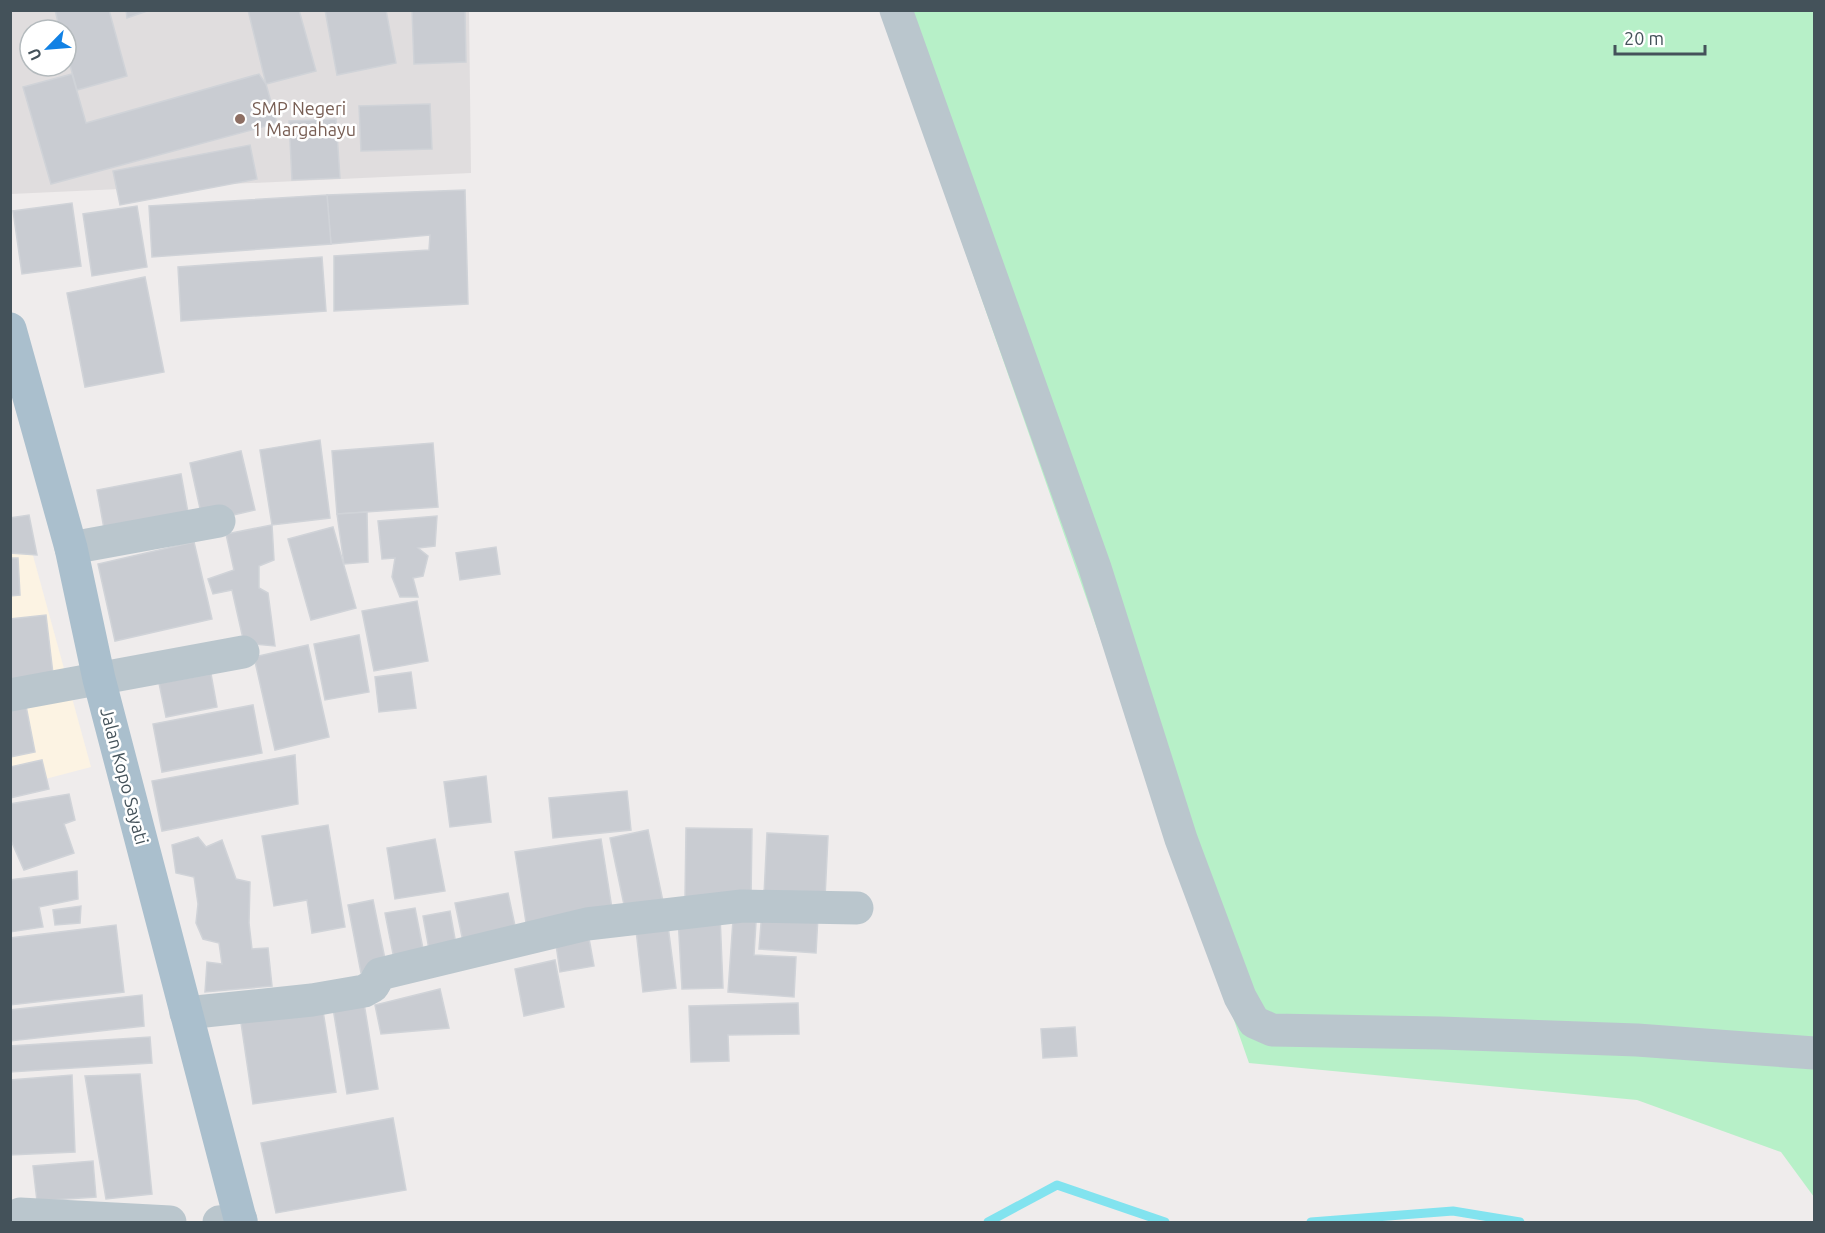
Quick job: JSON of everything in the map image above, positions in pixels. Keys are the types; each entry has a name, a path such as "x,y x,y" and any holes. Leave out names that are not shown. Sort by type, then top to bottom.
{"main road":[{"name":"Jalan Kopo Sayati","path":"10,329 70,548 99,679 186,1013 234,1222"}],"street":[{"path":"896,10 1095,568 1181,839 1240,997 1254,1022 1272,1030 1637,1040 1815,1053"},
{"path":"70,548 219,521"},
{"path":"10,695 243,652"},
{"path":"186,1013 312,1000 364,991 373,986 380,974 587,924 742,906 857,908"},
{"path":"20,1214 170,1222"}],"shaded area":[{"name":"SMP Negeri 1 Margahayu","path":"10,11 469,11 471,173 11,194"},
{"path":"29,541 91,767 11,788 11,544"}],"green space":[{"path":"881,11 1814,11 1814,1197 1781,1152 1637,1100 1249,1063"}],"building":[{"path":"55,10 109,10 127,76 77,90 74,78 78,78 78,18 57,18"},
{"path":"126,10 150,10 127,18"},
{"path":"248,10 299,10 316,71 266,84"},
{"path":"325,10 386,10 396,63 337,75"},
{"path":"412,10 465,10 466,62 414,64"},
{"path":"259,74 266,84 277,123 51,184 23,87 57,78 73,78 86,123"},
{"path":"430,104 432,149 361,151 359,106"},
{"path":"336,119 340,178 292,180 289,121"},
{"path":"250,145 257,179 120,205 113,171"},
{"path":"465,190 468,304 334,311 334,256 429,250 430,235 331,244 327,195"},
{"path":"327,195 331,244 152,257 149,206"},
{"path":"72,203 81,266 22,274 13,211"},
{"path":"137,206 147,267 92,276 83,214"},
{"path":"322,257 326,311 181,321 178,267"},
{"path":"145,277 164,372 85,387 67,293"},
{"path":"320,440 330,518 272,525 260,450"},
{"path":"433,443 438,507 337,514 332,451"},
{"path":"241,451 255,510 203,522 190,463"},
{"path":"181,474 189,518 105,534 97,490"},
{"path":"367,512 368,562 344,564 337,514"},
{"path":"29,515 37,555 10,553 10,518"},
{"path":"437,516 435,546 418,548 428,556 423,576 413,578 418,597 400,597 392,577 395,558 382,559 378,521"},
{"path":"272,525 274,560 259,566 259,588 268,593 275,646 244,643 232,590 213,594 208,579 234,570 226,534"},
{"path":"333,527 356,608 311,620 288,539"},
{"path":"194,542 212,619 115,641 98,564"},
{"path":"496,547 500,574 460,580 456,553"},
{"path":"10,558 18,558 20,595 10,596"},
{"path":"417,601 428,661 374,671 362,611"},
{"path":"46,615 54,682 10,687 10,619"},
{"path":"359,635 369,692 325,700 314,644"},
{"path":"308,645 329,737 275,750 254,657"},
{"path":"411,672 416,708 379,712 375,677"},
{"path":"211,674 217,707 166,717 159,683"},
{"path":"253,705 262,753 162,772 153,724"},
{"path":"26,706 35,752 10,757 10,708"},
{"path":"295,755 298,804 162,831 152,781"},
{"path":"42,760 49,789 10,798 10,767"},
{"path":"486,776 491,822 450,827 444,782"},
{"path":"627,791 631,830 553,838 549,798"},
{"path":"69,794 75,820 64,824 74,853 24,870 10,838 10,804"},
{"path":"328,825 345,927 312,933 307,900 274,906 262,836"},
{"path":"686,828 752,829 751,900 685,899"},
{"path":"648,830 665,911 627,919 610,838"},
{"path":"767,833 828,836 825,898 764,895"},
{"path":"198,837 206,847 222,840 236,879 250,882 249,923 252,949 268,948 272,986 205,992 207,962 222,964 219,943 203,939 196,923 198,904 194,877 176,873 172,845"},
{"path":"435,839 445,891 395,899 387,848"},
{"path":"601,839 613,915 527,929 515,852"},
{"path":"77,871 78,899 39,907 43,927 10,932 10,880"},
{"path":"508,893 518,940 465,951 455,903"},
{"path":"373,900 387,969 361,973 348,905"},
{"path":"81,906 80,923 55,925 53,910"},
{"path":"415,908 425,959 395,964 385,913"},
{"path":"450,911 457,950 430,955 423,916"},
{"path":"762,911 818,916 816,953 759,949"},
{"path":"720,915 723,988 682,989 678,917"},
{"path":"667,918 676,988 643,992 635,921"},
{"path":"733,920 756,922 754,955 796,957 794,997 728,992"},
{"path":"116,925 124,992 10,1005 10,938"},
{"path":"588,933 594,966 560,972 555,938"},
{"path":"555,960 564,1007 524,1016 515,969"},
{"path":"440,989 449,1028 381,1034 375,1005"},
{"path":"142,995 144,1026 10,1041 10,1010"},
{"path":"363,997 378,1089 347,1094 332,1002"},
{"path":"798,1003 799,1034 728,1035 729,1061 691,1062 689,1006"},
{"path":"323,1011 336,1092 253,1104 241,1023"},
{"path":"1075,1027 1077,1056 1043,1058 1041,1029"},
{"path":"150,1037 152,1063 10,1072 10,1046"},
{"path":"140,1074 152,1194 106,1199 85,1076"},
{"path":"72,1075 75,1152 10,1155 10,1080"},
{"path":"393,1118 406,1190 276,1213 261,1143"},
{"path":"93,1161 96,1197 37,1201 33,1166"}],"waterway":[{"path":"988,1222 1057,1185 1165,1222"},
{"path":"1311,1222 1453,1211 1520,1222"}],"place":[{"name":"SMP Negeri 1 Margahayu","path":"240,119"}]}
